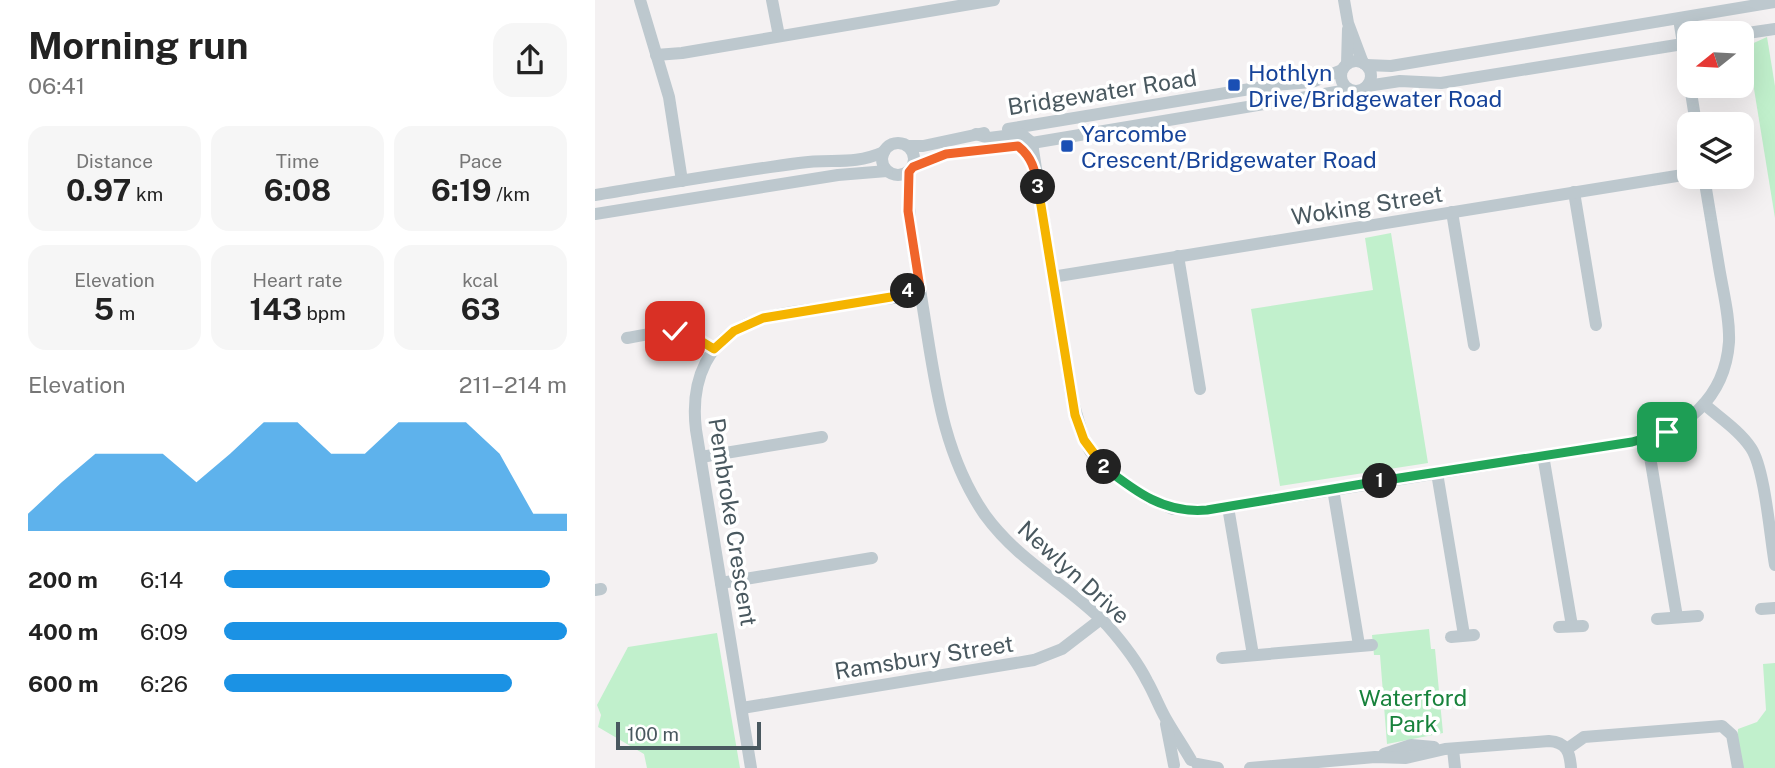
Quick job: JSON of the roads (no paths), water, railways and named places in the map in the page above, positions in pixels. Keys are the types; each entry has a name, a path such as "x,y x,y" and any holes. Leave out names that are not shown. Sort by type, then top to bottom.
{"street":[{"path":"640,0 669,97 682,181"},
{"path":"772,0 779,36"},
{"path":"658,61 682,53 994,0"},
{"path":"1344,0 1348,23 1371,73 1367,86"},
{"path":"1345,67 1355,61 1391,66 1775,2"},
{"path":"1348,23 1345,67 1341,79 1348,90 1358,92 1367,86 1400,81 1425,84 1449,82 1677,44"},
{"path":"1754,32 1775,29"},
{"name":"Bridgewater Road","path":"908,146 923,146 976,134 1274,85 1304,83 1345,67"},
{"name":"Bridgewater Road","path":"911,169 946,154 1032,144 1348,90"},
{"path":"976,134 989,138 1021,134 1032,144 1075,415 1090,451 1105,468 1149,499 1173,509 1196,511 1647,439 1676,428 1704,404 1718,382 1724,369 1729,333 1706,189"},
{"path":"595,195 802,162 865,160 884,152 895,143 908,146 914,154 911,169 900,176 890,173 838,175 595,214"},
{"path":"1018,146 1025,151 1035,170"},
{"path":"884,152 882,162 890,173"},
{"name":"Newlyn Drive","path":"911,169 908,211 942,421 966,482 987,517 1017,552 1101,619 1123,644 1141,670 1164,717 1196,764"},
{"name":"Newlyn Drive","path":"890,173 908,211"},
{"name":"Woking Street","path":"1052,277 1677,176"},
{"path":"1574,192 1596,325"},
{"path":"1452,212 1474,345"},
{"path":"1178,256 1200,389"},
{"name":"Pembroke Crescent","path":"751,768 694,412 701,373 714,349 734,331 763,318 921,292"},
{"path":"627,338 683,332 714,349"},
{"path":"1704,404 1742,437 1757,460 1775,565"},
{"path":"701,457 822,437"},
{"path":"1647,439 1677,617"},
{"path":"1543,455 1571,626"},
{"path":"1437,472 1463,636"},
{"path":"1222,658 1365,645 1332,489"},
{"path":"1228,507 1252,655"},
{"path":"721,583 872,558"},
{"path":"1761,609 1775,608"},
{"path":"1657,619 1698,615"},
{"name":"Ramsbury Street","path":"742,708 1034,660 1062,649 1101,619"},
{"name":"Newlyn Drive","path":"1164,717 1174,767"},
{"path":"1567,748 1584,737 1722,726 1732,735 1738,768"},
{"path":"1250,768 1375,757 1406,758 1449,749 1549,741 1560,743 1567,748 1571,768"},
{"path":"1449,749 1455,768"},
{"path":"1174,767 1182,760 1218,768"}],"place":[{"name":"Hothlyn Drive/Bridgewater Road","path":"1234,85"},
{"name":"Yarcombe Crescent/Bridgewater Road","path":"1067,146"}],"park label":[{"name":"Waterford Park","path":"1413,710"}]}
